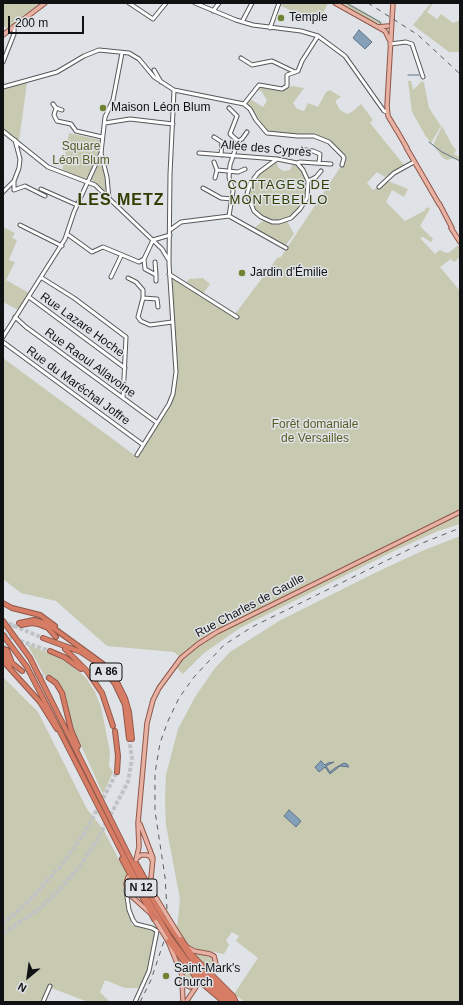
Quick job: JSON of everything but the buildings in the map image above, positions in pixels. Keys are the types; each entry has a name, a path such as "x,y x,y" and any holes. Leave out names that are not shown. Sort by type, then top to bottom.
{"highway":[{"path":"3,603 12,608 43,616 82,647"},
{"path":"56,637 48,628 41,624 20,624 34,620 44,622 82,647"},
{"name":"N 12","path":"3,621 30,658 130,857 163,917 190,959 203,974 236,1002"},
{"name":"N 12","path":"3,635 27,667 136,880 174,943 194,970 229,1002"},
{"name":"A 86","path":"43,638 81,652 96,662 105,671 115,684 122,699 128,718 130,739 129,712 120,688 107,669 82,647"},
{"path":"5,649 10,666 31,691 60,732"},
{"path":"5,649 12,663 22,671"},
{"path":"65,649 87,671 96,684"},
{"name":"A 86","path":"50,651 70,661 96,684 107,704 113,726"},
{"path":"3,661 31,691"},
{"path":"49,678 56,683 62,693 71,730 78,746 76,749"},
{"path":"115,732 118,756 117,772"},
{"path":"100,808 100,813 126,868 154,919"},
{"path":"130,857 150,888"},
{"path":"181,939 194,957 233,996 236,1002"},
{"path":"168,941 198,980 224,1002"}],"main road":[{"path":"3,34 45,3"},
{"path":"335,3 346,9 351,14 362,18 377,27 388,30"},
{"path":"393,3 392,17 388,30 390,43 388,118 397,130 460,242"},
{"name":"Rue Charles de Gaulle","path":"153,863 150,856 146,855 141,855 136,860 139,848 139,817 147,723 153,700 159,688 181,658 198,644 217,632 460,512"},
{"name":"Rue Charles de Gaulle","path":"139,817 142,832 152,854 153,863"},
{"path":"153,863 150,888 181,939 192,950 214,956 216,964 211,973"},
{"path":"128,877 126,888 130,896 143,905 168,941 179,966 184,1002"},
{"path":"182,979 188,986 197,985 184,1002"},
{"path":"183,994 186,992 190,994"}],"street":[{"path":"129,3 153,19 166,3"},
{"path":"195,3 242,22 270,28 301,31 318,36 345,56 384,111 388,112"},
{"path":"213,11 219,3"},
{"path":"242,22 252,3"},
{"path":"270,28 280,3"},
{"path":"3,62 14,34 14,26"},
{"path":"244,104 259,85 282,90 287,86 287,75 299,70 302,61 318,36"},
{"path":"390,43 406,42 412,44 423,77"},
{"path":"3,87 57,72 92,52 109,50 129,53 139,59 154,78 174,90 244,104 250,109 256,120 267,133 314,136 328,142 343,156 344,158 342,165"},
{"path":"3,337 62,246 77,205 98,161 101,152 106,113 114,96 122,53"},
{"path":"241,58 252,65 272,60 295,72"},
{"path":"154,70 161,82"},
{"path":"136,454 169,404 175,386 176,372 169,274 170,174 174,90"},
{"path":"53,104 56,108 62,110"},
{"path":"56,108 54,115 57,121 71,124 76,131 102,137"},
{"path":"229,108 237,116 230,134 238,141"},
{"path":"105,123 130,120 172,124"},
{"path":"3,131 48,167 95,186 153,240 166,253 169,260"},
{"path":"229,216 233,191 229,171 232,156 238,141 242,139 247,132"},
{"path":"214,137 222,142 221,154"},
{"path":"15,140 20,159 19,168 14,181 14,190 25,186 45,196"},
{"path":"305,150 320,154 319,163"},
{"path":"101,152 104,162 109,199"},
{"name":"Allée des Cyprès","path":"199,153 221,154 297,163 331,164"},
{"path":"277,160 258,173 249,187 248,201 251,208 258,215 276,222 283,222 291,218 300,209 307,198 308,181 303,170 297,163"},
{"path":"98,161 104,162"},
{"path":"214,162 217,170 215,178"},
{"path":"378,187 394,173 414,162"},
{"path":"217,170 238,172 246,169"},
{"path":"308,181 316,177 321,171"},
{"path":"3,192 14,181"},
{"path":"203,188 221,198 232,199"},
{"path":"41,189 77,205"},
{"path":"103,193 108,190"},
{"path":"212,199 214,193"},
{"path":"170,230 181,222 229,216 286,248"},
{"path":"20,225 62,246"},
{"path":"67,234 92,252 103,247 121,256 139,262 145,269 156,275"},
{"path":"144,266 144,259 153,240 170,235"},
{"path":"166,253 170,251"},
{"path":"111,277 121,256"},
{"path":"139,262 144,259"},
{"path":"155,262 156,281"},
{"path":"169,274 237,317"},
{"path":"42,278 74,298 126,337 123,398"},
{"path":"128,278 140,286 143,290 143,298 138,315 140,321 150,325 172,322"},
{"name":"Rue Lazare Hoche","path":"29,298 125,368"},
{"path":"143,298 158,299 158,307"},
{"name":"Rue Raoul Allavoine","path":"15,317 26,327 156,422"},
{"name":"Rue du Maréchal Joffre","path":"3,342 142,444"},
{"path":"126,888 128,910 132,920 136,924 152,928 157,931 149,970 135,1002"},
{"path":"43,1002 50,986"}],"green space":[{"path":"3,3 42,3 7,29 3,25"},
{"path":"282,3 328,3 321,17 292,11 281,6"},
{"path":"340,3 349,3 382,22 380,26"},
{"path":"431,3 433,3 427,12 437,19 441,14 453,23 460,20 460,52 449,52 413,25"},
{"path":"408,81 411,81 413,90 422,81 424,83 429,108 441,126 431,143 412,112"},
{"path":"27,82 19,141 3,129 3,89"},
{"name":"Forêt domaniale de Versailles","path":"260,86 283,91 292,86 304,88 293,103 297,109 304,111 308,103 318,107 326,92 330,90 341,97 336,100 336,103 340,110 347,114 352,112 361,104 373,120 370,123 404,165 385,177 377,172 367,183 373,190 388,181 408,189 404,197 392,190 386,202 405,221 424,211 427,207 430,209 420,226 433,239 431,242 423,237 420,238 435,254 440,250 446,253 450,252 458,245 460,248 460,257 454,262 451,259 440,267 460,291 460,524 438,531 394,551 240,628 204,653 183,674 177,668 179,656 174,652 107,646 56,601 21,593 3,579 3,358 137,457 170,407 174,396 177,373 172,274 186,283 189,279 203,278 210,284 203,294 235,314 278,257 280,258 345,160 345,156 329,141 317,135 269,132 251,108 246,104 250,99 263,107 267,101 262,92 257,89"},
{"path":"442,126 456,150 454,154 460,157 460,162 455,158 447,160 443,158 433,145"},
{"name":"Square Léon Blum","path":"69,133 100,140 99,152 89,177 84,181 62,172"},
{"path":"277,162 278,167 283,171 290,170 293,163 297,165 305,176 308,185 304,201 294,214 287,219 276,221 263,218 252,206 249,196 252,183 259,173"},
{"path":"99,163 103,164 106,178 106,190 104,192 93,182 92,179"},
{"path":"264,220 276,223 287,221 294,234 286,245 281,245 254,228"},
{"path":"3,227 15,233 12,238 17,240 9,260 15,262 6,280 29,293 18,310 3,302"},
{"path":"460,536 460,1002 245,1002 234,994 258,958 236,941 239,936 232,932 226,940 229,945 224,954 193,948 182,937 177,928 180,899 166,825 165,800 166,775 178,729 195,697 215,668 230,652 279,621 377,572 422,551"},
{"path":"27,644 71,665 86,678 95,692 101,707 110,752 109,766 113,772 103,794 74,730 62,690 56,681 44,675"},
{"path":"3,677 38,712 87,809 103,829 128,877 124,885 127,912 132,925 155,932 150,965 141,988 125,988 105,980 100,992 110,1002 88,1002 49,987 42,1002 3,1002"},
{"path":"191,952 212,958 214,964 209,972"},
{"path":"177,957 197,982 194,986 189,986 184,981 184,972"}],"water":[{"path":"359,30 372,42 365,49 353,38"},
{"path":"321,761 325,765 334,762 326,766 330,772 344,763 349,767 340,766 330,774 325,767 319,772 315,767"},
{"path":"289,810 301,821 296,827 284,816"}],"waterway":[{"path":"341,4 346,3 380,22 381,25"},
{"path":"408,75 419,75"},
{"path":"429,142 442,152 460,161"}],"tunnel":[{"path":"3,621 43,638"},
{"path":"4,649 6,635 19,623"},
{"path":"3,635 50,651"},
{"path":"7,650 8,639"},
{"path":"22,671 49,678"},
{"path":"3,933 38,910 60,889 79,867 97,840 128,782 132,758 129,739"},
{"path":"3,924 30,900 64,862 85,832 117,772"}],"railway":[{"path":"368,3 418,35 460,74"},
{"path":"167,909 165,877 155,811 155,773 160,743 168,721 179,698 194,677 224,645 252,627 420,544 460,528"},
{"path":"140,1002 151,980 164,941"}],"place":[{"name":"Temple","path":"281,18"},
{"name":"Maison Léon Blum","path":"103,108"},
{"name":"Jardin d'Émilie","path":"242,273"},
{"name":"Saint-Mark's Church","path":"166,976"}],"district":[{"name":"COTTAGES DE MONTEBELLO","path":"279,192"},
{"name":"LES METZ","path":"121,201"}]}
